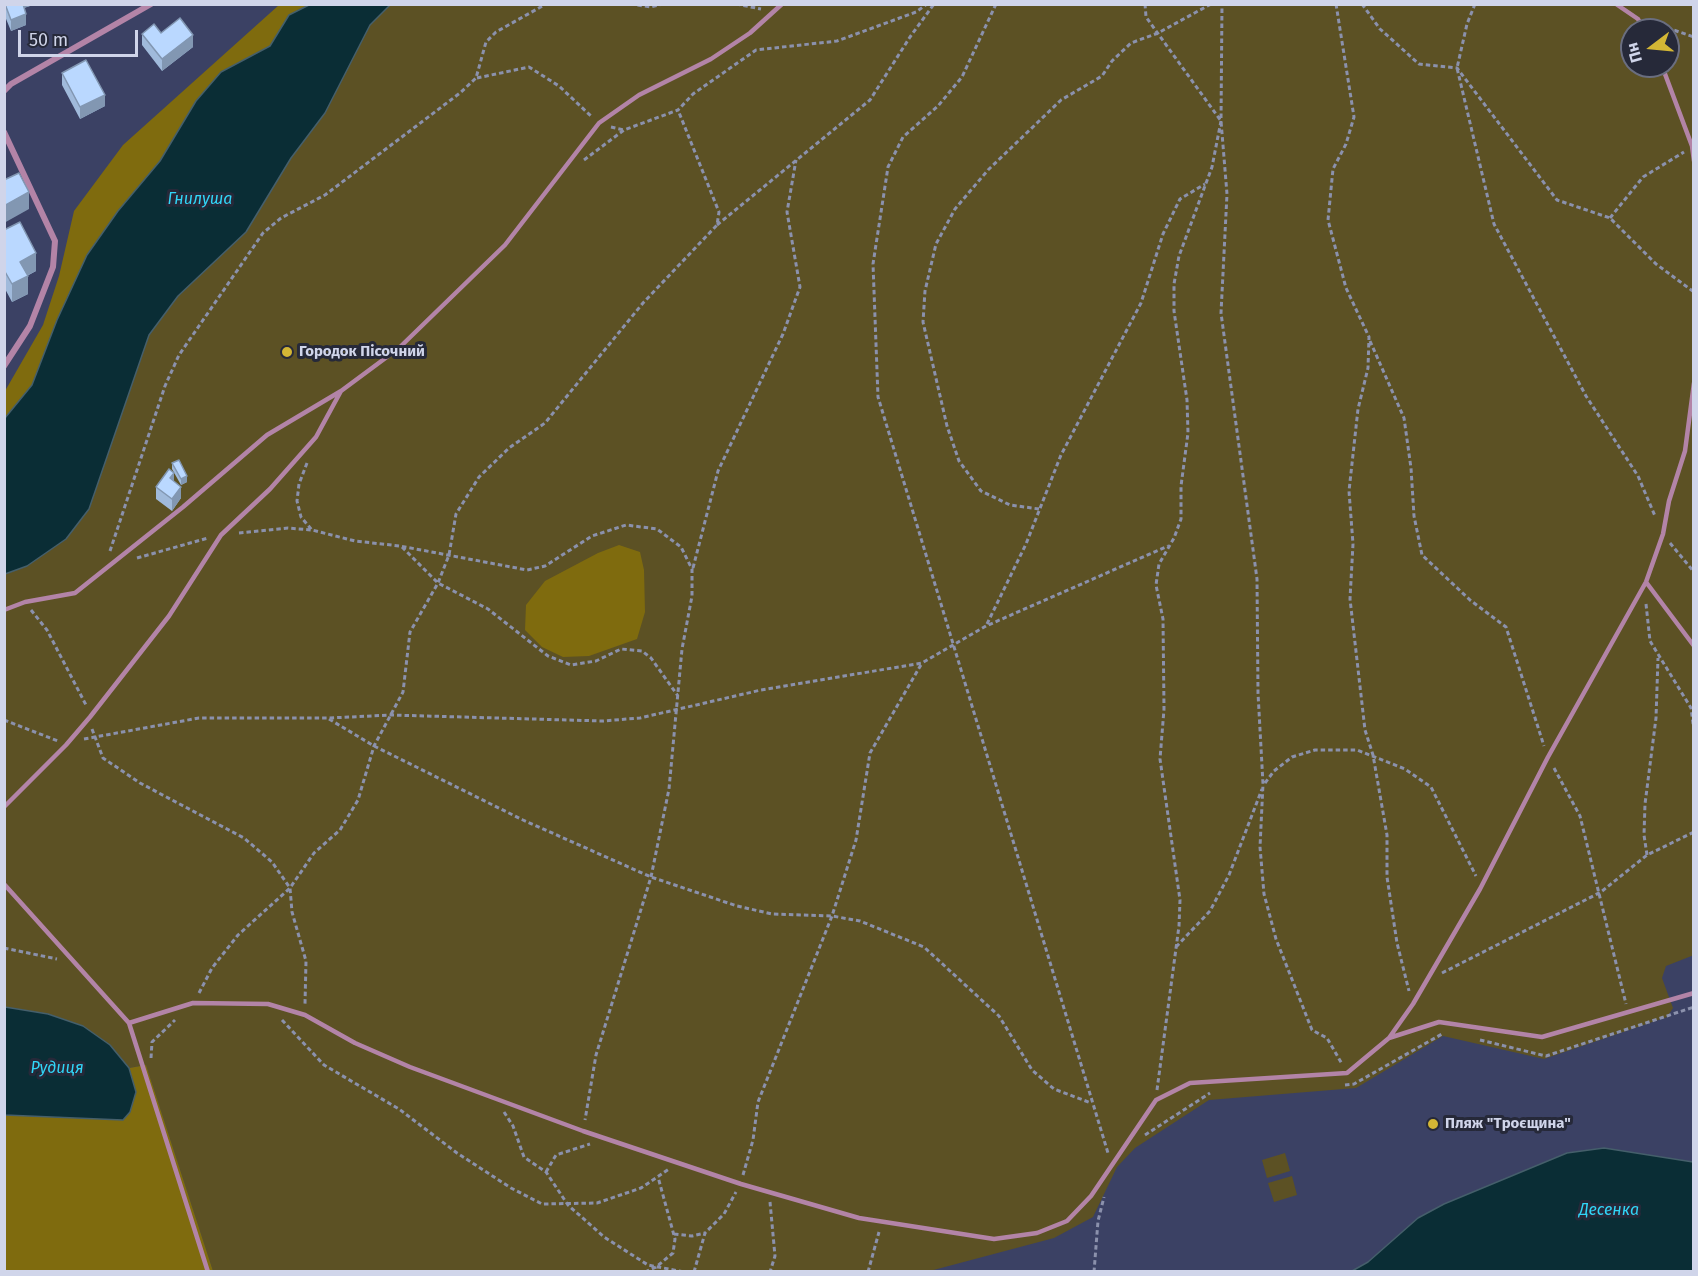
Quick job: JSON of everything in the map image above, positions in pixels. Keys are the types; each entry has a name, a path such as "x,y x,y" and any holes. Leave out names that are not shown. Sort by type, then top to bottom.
{"street":[{"path":"4,91 11,84 151,4"},
{"path":"4,132 55,241 53,267 34,316 4,366"}],"lane":[{"path":"4,610 26,602 75,593 103,573 267,435 341,391 399,348 505,245 599,123 639,95 711,58 782,4"},
{"path":"1616,4 1637,18"},
{"path":"1666,78 1692,146 1694,161"},
{"path":"129,1023 193,1003 268,1004 305,1015 356,1043 410,1067 583,1131 768,1192 882,1221 994,1239 1037,1233 1067,1221 1091,1196 1156,1100 1190,1083 1347,1073 1389,1038 1413,1004 1480,889 1548,758 1646,582 1663,534 1685,451 1694,384"},
{"path":"4,807 66,745 90,717 169,616 221,535 270,489 316,437 341,391"},
{"path":"1646,582 1694,646"},
{"path":"4,884 129,1023 208,1272"},
{"path":"1389,1038 1440,1022 1542,1037 1694,993"}],"path":[{"path":"476,78 486,42 496,32 546,4"},
{"path":"630,4 651,7 662,4"},
{"path":"736,4 774,12"},
{"path":"580,163 624,130 678,110 693,94 756,50 837,40 916,12 927,4"},
{"path":"193,1003 212,968 238,934 290,888 314,853 340,830 358,800 374,746 403,692 410,632 438,583 449,555 456,514 478,477 509,448 544,423 644,303 717,225 870,100 934,4"},
{"path":"996,4 962,77 939,106 903,137 888,167 873,264 879,397 952,645 1091,1103 1112,1165"},
{"path":"1144,4 1146,17 1221,121 1206,184 1179,256 1174,284 1174,310 1187,400 1188,433 1181,486 1181,519 1174,538 1159,564 1156,585 1163,619 1164,709 1160,759 1180,900 1179,926 1174,948 1156,1100"},
{"path":"1039,509 1010,505 981,491 959,461 947,426 923,322 925,291 936,244 955,209 988,170 1062,100 1102,76 1112,60 1131,44 1158,33 1210,4"},
{"path":"1222,4 1221,121 1227,194 1221,313 1257,579 1258,693 1263,784 1260,847 1264,894 1276,939 1312,1030 1327,1038 1347,1073"},
{"path":"1338,4 1354,117 1346,144 1334,169 1328,220 1346,288 1404,418 1412,468 1414,516 1422,555 1470,600 1506,627 1548,758 1580,816 1601,892 1628,1012"},
{"path":"1362,4 1380,29 1419,64 1457,68 1557,200 1610,218 1656,264 1694,292"},
{"path":"1475,4 1467,24 1457,68 1494,225 1586,396 1638,476 1663,534 1694,572"},
{"path":"103,573 165,386 179,355 227,282 263,233 280,218 325,195 476,78 529,67 559,86 599,123 624,130"},
{"path":"678,110 719,212 717,225"},
{"path":"1610,218 1643,177 1692,146"},
{"path":"583,1131 596,1055 651,877 669,789 682,650 692,596 692,569 718,471 783,334 800,287 787,212 796,160"},
{"path":"986,626 1026,544 1061,455 1141,303 1162,234 1180,200 1206,184"},
{"path":"1369,338 1368,368 1358,410 1349,491 1353,544 1350,599 1365,730 1373,755 1387,835 1387,877 1397,943 1413,1004"},
{"path":"312,530 301,517 297,501 299,484 316,437"},
{"path":"130,561 177,545 221,535 288,528 312,530 356,541 400,546 527,570 545,566 592,537 626,525 657,530 681,547 692,569"},
{"path":"400,546 438,583 488,609 548,656 571,665 596,661 621,649 632,648 642,651 651,658 679,697"},
{"path":"4,720 66,745 93,736 199,718 329,718 391,715 603,721 640,718 761,690 922,663 986,626 1168,546"},
{"path":"26,602 47,630 84,698 90,717"},
{"path":"1646,603 1650,641 1658,658 1690,708 1694,731"},
{"path":"1647,855 1644,835 1645,804 1656,718 1658,658"},
{"path":"694,1272 705,1233 724,1214 741,1184 753,1140 758,1102 832,916 856,840 870,753 922,663"},
{"path":"329,718 374,746 523,819 651,877 737,906 772,914 832,916 861,921 924,947 999,1016 1032,1070 1054,1089 1091,1103"},
{"path":"93,736 103,758 140,783 244,838 272,862 290,888 292,912 306,961 305,1015"},
{"path":"1174,948 1210,911 1229,875 1263,784 1274,771 1292,757 1315,750 1358,750 1405,769 1431,787 1472,865 1480,889"},
{"path":"1425,982 1601,892 1647,855 1694,832"},
{"path":"4,948 74,963"},
{"path":"268,1004 324,1065 399,1109 457,1153 511,1188 542,1204 597,1203 641,1188 678,1163"},
{"path":"1479,1040 1546,1056 1694,1007"},
{"path":"150,1062 152,1042 177,1018"},
{"path":"1343,1085 1354,1084 1445,1032"},
{"path":"1140,1138 1208,1093 1220,1093"},
{"path":"495,1098 513,1126 524,1157 546,1172 568,1205 604,1237 648,1266 684,1272"},
{"path":"546,1172 556,1155 605,1138"},
{"path":"645,1272 656,1267 673,1253 674,1234 658,1176"},
{"path":"1094,1272 1098,1221 1106,1187"},
{"path":"768,1192 775,1256 770,1272"},
{"path":"868,1272 882,1221"},
{"path":"674,1234 693,1236 705,1233"}],"shaded area":[{"path":"279,5 309,5 289,15 270,46 247,59 196,101 160,161 118,211 87,255 57,320 32,385 5,418 5,391 43,325 59,276 74,211 123,145"},
{"path":"390,5 1693,5 1694,955 1666,966 1662,978 1673,1008 1667,1017 1544,1059 1443,1036 1356,1088 1209,1100 1135,1148 1117,1167 1093,1217 1054,1238 926,1272 213,1271 146,1065 129,1068 110,1045 48,1014 5,1007 4,574 27,566 66,539 89,509 149,335 178,296 246,232 291,158 325,113 370,25"},
{"path":"619,545 640,552 644,570 645,612 637,639 589,656 563,657 542,647 525,630 526,605 545,581 598,553"},
{"path":"146,1065 213,1271 5,1272 5,1115 123,1119 135,1092 129,1068"},
{"path":"1285,1153 1290,1171 1267,1178 1262,1160"},
{"path":"1292,1176 1297,1195 1274,1202 1268,1183"}],"water":[{"name":"Гнилуша","path":"309,5 390,5 370,25 325,113 291,158 246,232 178,296 149,335 89,509 66,539 27,566 5,574 5,418 32,385 57,320 87,255 118,211 160,161 196,101 221,72 270,46 289,15"},
{"name":"Рудиця","path":"5,1007 48,1014 83,1026 110,1045 129,1068 136,1092 130,1112 123,1120 5,1115"},
{"name":"Десенка","path":"1604,1148 1693,1162 1693,1271 1352,1271 1368,1262 1418,1218 1444,1204 1567,1153"}],"building":[{"path":"5,4 23,4 26,14 11,20"},
{"path":"180,18 193,35 162,59 142,34 154,24 161,33"},
{"path":"86,60 105,95 80,107 62,73"},
{"path":"19,173 29,192 4,206 4,180"},
{"path":"20,222 36,253 20,262 28,276 12,284 4,270 4,230"},
{"path":"179,460 187,476 181,479 172,463"},
{"path":"169,469 174,473 170,478 181,487 172,499 156,487"}],"place":[{"name":"Городок Пісочний","path":"287,352"},
{"name":"Пляж \"Троєщина\"","path":"1433,1124"}]}
